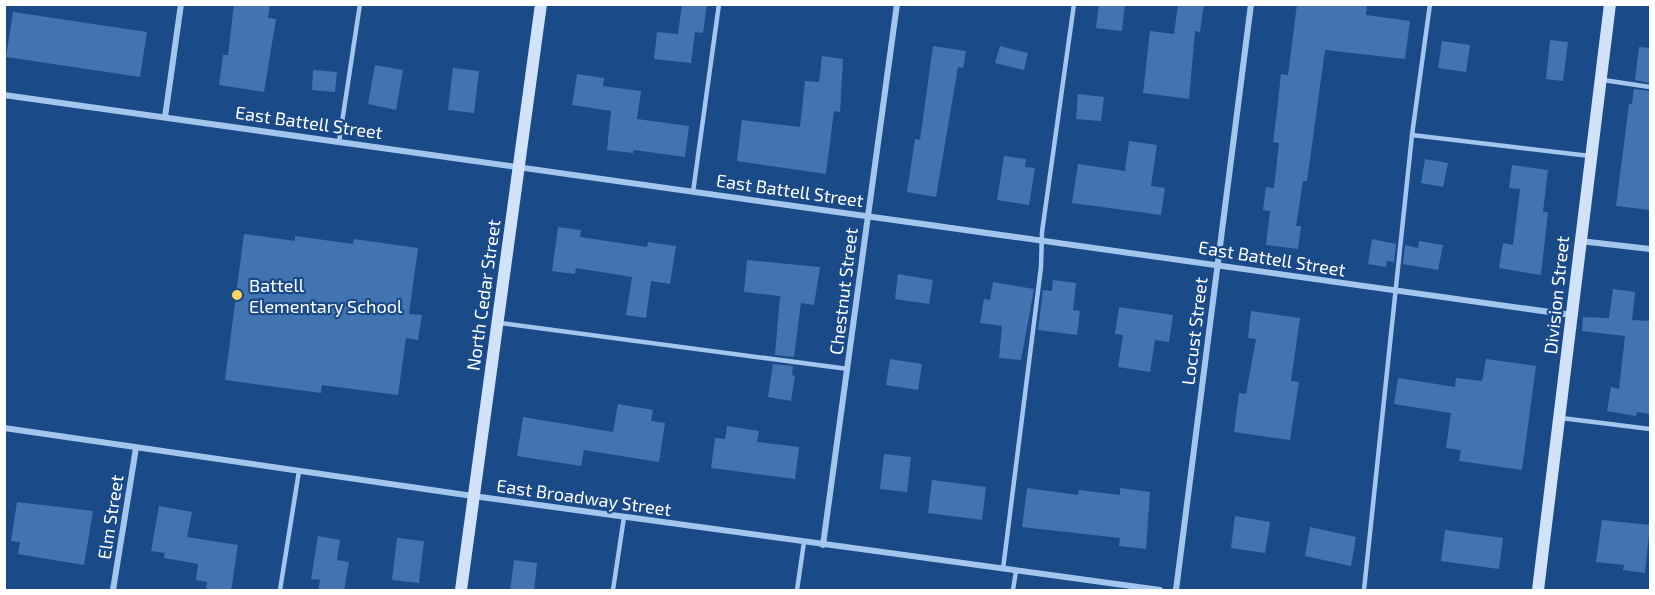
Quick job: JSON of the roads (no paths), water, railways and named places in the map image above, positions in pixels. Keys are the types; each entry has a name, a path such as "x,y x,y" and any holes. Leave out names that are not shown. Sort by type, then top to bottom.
{"street":[{"path":"165,117 181,4"},
{"name":"North Cedar Street","path":"461,591 541,4"},
{"name":"Chestnut Street","path":"824,545 897,4"},
{"name":"Locust Street","path":"1176,591 1251,4"},
{"name":"Division Street","path":"1538,591 1610,4"},
{"name":"East Battell Street","path":"4,94 1572,315"},
{"path":"1580,241 1650,249"},
{"name":"East Broadway Street","path":"4,428 473,496 1160,591"},
{"name":"Elm Street","path":"113,591 136,448"}],"lane":[{"path":"339,141 360,4"},
{"path":"693,192 719,4"},
{"path":"1003,569 1040,279 1042,240 1074,4"},
{"path":"1364,591 1412,135 1430,4"},
{"path":"1600,80 1650,87"},
{"path":"1412,135 1590,156"},
{"path":"497,322 848,369"},
{"path":"1560,418 1650,429"},
{"path":"280,591 298,471"},
{"path":"613,591 624,517"},
{"path":"797,591 804,542"},
{"path":"1013,591 1016,571"}],"place":[{"name":"Battell Elementary School","path":"237,295"}]}
